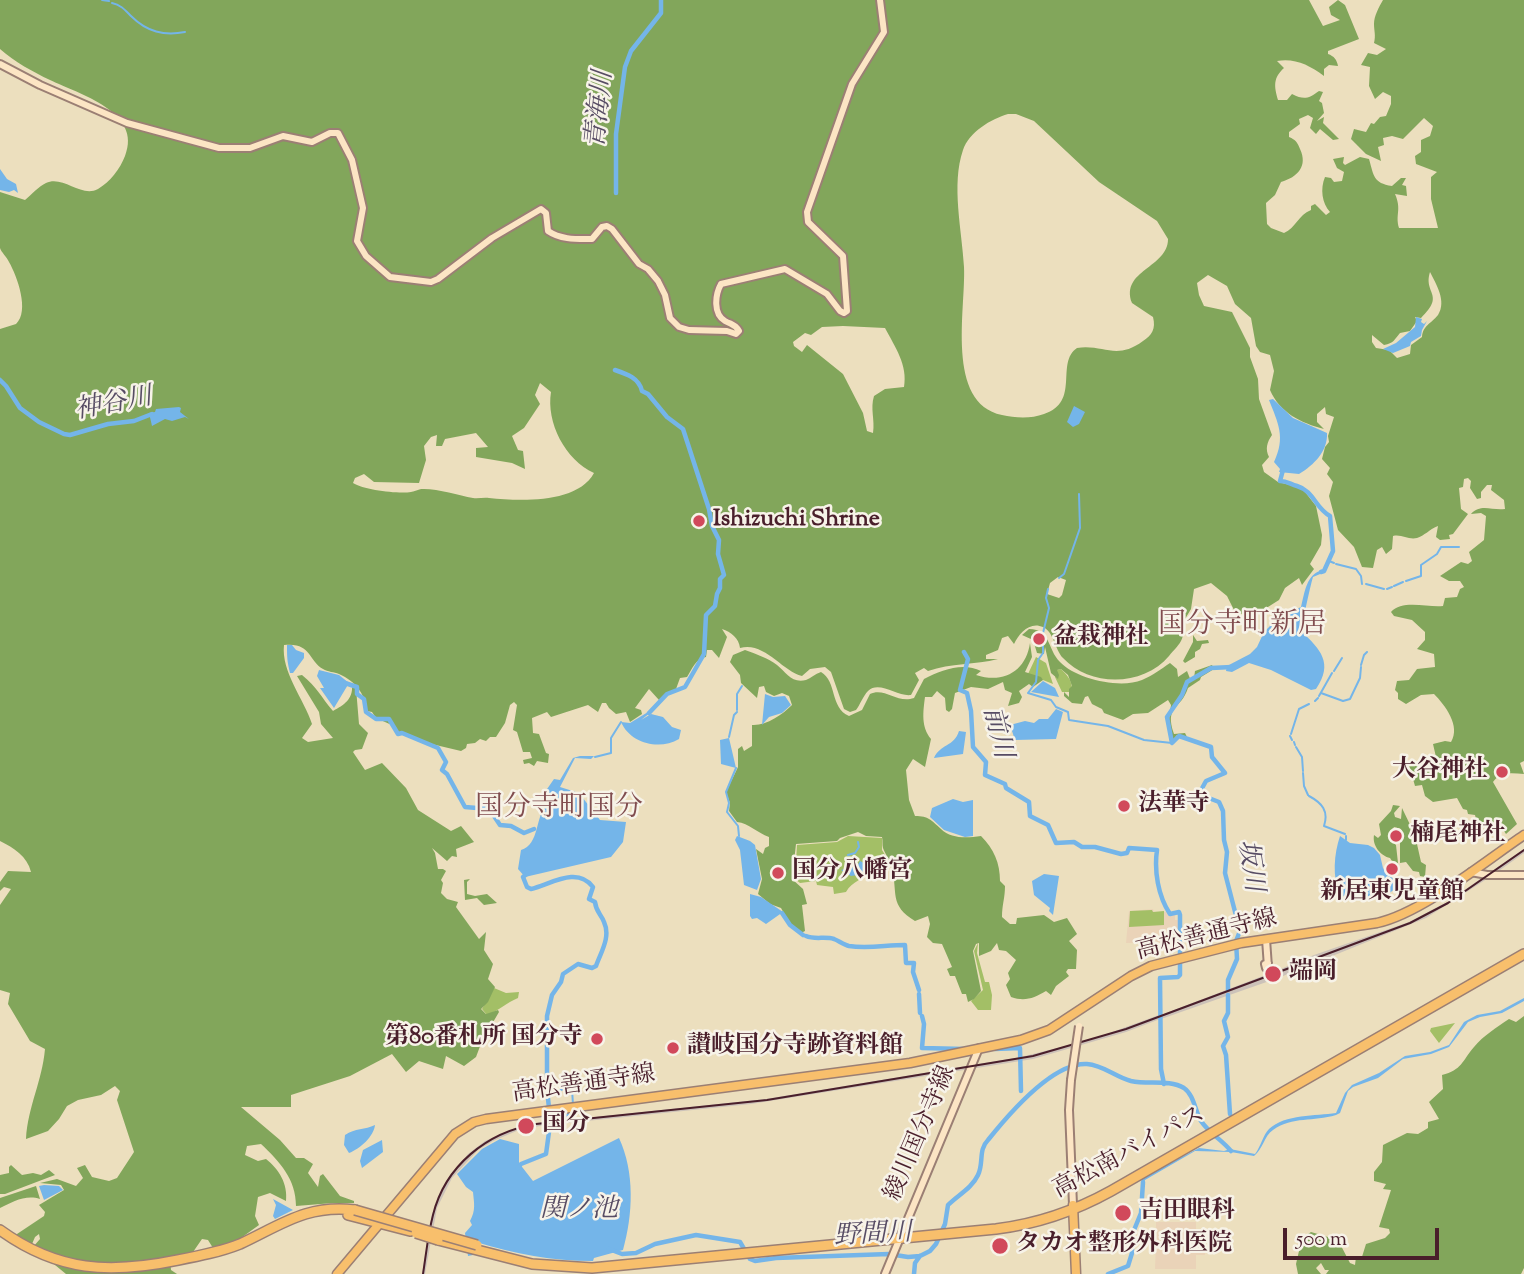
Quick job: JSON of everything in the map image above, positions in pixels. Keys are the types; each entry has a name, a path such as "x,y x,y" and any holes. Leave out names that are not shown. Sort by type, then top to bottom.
{"highway":[{"name":"高松南バイパス","path":"384,1218 477,1247 533,1260 578,1264 747,1252 941,1233 1014,1222 1073,1208 1524,952"},
{"path":"253,1239 276,1222 317,1208 349,1206 477,1247"},
{"path":"0,1232 21,1248 50,1261 86,1270 112,1272 156,1268 210,1256 253,1239 289,1218 312,1211 355,1212 384,1218"}],"main road":[{"path":"0,64 40,85 127,122 219,148 250,148 286,136 312,142 338,133 352,160 363,208 357,234 358,244 371,261 390,277 422,282 435,281 492,238 541,209 546,213 548,231 555,235 574,240 592,239 603,227 612,229 639,264 648,269 658,281 668,315 679,327 736,334 739,331 737,327 723,320 717,311 721,284 779,270 792,272 823,290 840,311 847,311 843,256 808,222 807,212 852,84 884,32 880,0"},
{"name":"高松善通寺線","path":"337,1274 454,1134 480,1120 909,1063 1034,1036 1054,1027 1144,969 1235,944 1392,919 1471,872 1524,835"},
{"path":"1471,872 1524,875"},
{"path":"1266,939 1268,963"},
{"path":"1076,1274 1069,1110 1079,1011"},
{"name":"綾川国分寺線","path":"885,1274 979,1048"}],"shaded area":[{"path":"1524,849 1524,853 1493,875 1426,918 1278,978 1161,1019 1161,1015 1268,974 1267,971 1276,971 1409,922 1447,902"},
{"path":"1153,909 1154,912 1175,914 1175,920 1179,920 1178,942 1126,943 1129,911"},
{"path":"1159,1015 1160,1019 1126,1032 1033,1059 751,1104 567,1123 567,1120 766,1099 1021,1057 1093,1039"},
{"path":"525,1121 528,1124 544,1122 545,1125 519,1130 493,1141 478,1150 452,1178 437,1208 425,1274 422,1274 432,1214 449,1177 468,1154 485,1141 525,1124"},
{"path":"1156,1222 1196,1222 1196,1241 1205,1241 1205,1255 1196,1255 1196,1269 1155,1269 1156,1242 1151,1242 1151,1232 1156,1231"}],"green space":[{"path":"0,0 1309,0 1323,26 1340,20 1331,15 1329,7 1338,0 1345,5 1359,39 1328,51 1338,66 1329,65 1324,69 1324,76 1302,63 1277,61 1284,68 1275,82 1278,100 1287,100 1292,94 1306,98 1319,91 1323,92 1319,101 1324,113 1317,121 1324,117 1323,123 1339,139 1333,140 1320,129 1316,134 1310,128 1313,118 1308,115 1299,119 1300,124 1289,132 1289,137 1296,141 1300,149 1302,166 1297,174 1281,182 1275,195 1266,203 1267,224 1284,233 1315,204 1326,215 1330,212 1324,200 1323,182 1325,177 1334,182 1342,181 1344,172 1337,168 1333,159 1344,157 1345,165 1360,157 1369,159 1375,178 1386,185 1392,186 1401,178 1406,178 1402,185 1406,186 1407,196 1395,194 1399,228 1438,228 1431,199 1431,177 1437,172 1416,164 1415,156 1421,152 1421,140 1430,136 1433,126 1424,118 1403,139 1392,136 1383,138 1384,145 1378,147 1381,161 1366,154 1351,139 1354,129 1366,132 1371,123 1374,124 1380,117 1386,116 1391,104 1391,96 1383,92 1375,99 1369,86 1370,67 1361,65 1368,53 1377,55 1386,49 1374,43 1376,15 1383,0 1524,0 1524,761 1520,763 1524,774 1503,774 1493,782 1517,824 1506,834 1502,828 1490,832 1485,825 1477,823 1475,815 1468,814 1467,810 1463,809 1457,798 1433,802 1425,796 1422,785 1415,786 1409,765 1436,757 1433,744 1451,742 1454,729 1447,710 1434,694 1421,695 1406,704 1398,699 1395,690 1397,681 1409,680 1417,669 1435,667 1434,654 1417,649 1425,640 1425,632 1412,620 1394,616 1391,612 1409,605 1443,606 1445,598 1457,597 1460,589 1464,587 1460,581 1449,581 1440,576 1461,562 1468,564 1472,561 1469,552 1484,540 1486,516 1481,513 1471,514 1483,508 1505,509 1504,500 1491,490 1492,485 1487,485 1481,492 1481,498 1477,499 1470,488 1471,481 1464,479 1463,487 1459,488 1461,509 1468,514 1453,534 1449,535 1450,539 1440,540 1436,537 1438,526 1417,538 1393,536 1392,549 1386,554 1382,547 1377,550 1373,568 1362,567 1354,547 1338,530 1329,496 1333,482 1327,474 1330,468 1322,459 1334,417 1326,414 1325,407 1317,414 1317,422 1324,429 1299,420 1279,405 1270,390 1274,371 1270,355 1260,352 1256,346 1251,318 1235,304 1227,286 1208,275 1197,283 1204,306 1232,312 1250,348 1250,357 1258,379 1259,399 1272,435 1267,446 1269,457 1262,465 1264,472 1278,482 1302,488 1316,506 1322,535 1321,545 1310,564 1314,569 1302,585 1299,578 1285,588 1279,600 1260,612 1240,614 1234,610 1227,596 1211,583 1194,589 1191,609 1182,624 1181,642 1158,666 1146,673 1117,680 1088,675 1063,658 1047,629 1034,626 1022,632 1014,644 1008,636 1002,638 998,650 986,655 986,659 998,659 928,671 924,668 915,673 919,680 911,695 872,688 856,710 850,712 844,709 831,672 825,667 810,669 802,676 765,652 749,647 740,648 734,636 722,629 727,637 719,658 712,650 707,650 706,657 697,662 687,677 680,678 676,689 659,700 649,689 635,708 641,710 642,714 630,722 626,712 616,714 606,703 602,703 598,712 588,705 551,717 547,712 532,718 533,733 539,734 546,753 549,754 548,763 537,761 534,766 524,764 523,760 532,758 530,752 523,752 517,732 513,730 517,705 514,702 510,705 505,723 496,737 467,744 461,751 423,742 398,733 394,726 367,711 364,698 350,680 323,669 299,646 284,645 289,675 312,724 302,738 308,742 333,738 321,724 319,712 297,676 302,675 307,679 333,711 347,701 352,686 356,688 359,724 368,733 362,749 353,752 365,770 382,763 406,788 418,810 451,831 461,826 474,842 456,849 457,857 452,856 447,861 432,848 438,869 446,871 441,880 441,893 447,899 458,902 456,907 479,939 486,932 484,950 493,964 488,979 495,987 488,1002 481,1009 486,1014 498,1010 499,1012 476,1057 464,1066 446,1056 443,1069 419,1061 406,1072 392,1054 350,1076 291,1095 291,1107 241,1107 280,1140 296,1158 304,1158 313,1164 308,1173 318,1187 323,1174 340,1196 354,1203 296,1206 290,1179 280,1164 261,1144 247,1146 245,1155 258,1161 266,1159 279,1172 286,1189 286,1201 270,1193 258,1197 255,1216 259,1225 241,1238 217,1248 213,1248 208,1240 202,1239 193,1252 170,1258 171,1270 177,1274 66,1274 33,1247 40,1239 39,1234 32,1244 14,1236 44,1216 45,1212 39,1205 64,1190 61,1185 40,1183 57,1179 76,1186 83,1178 77,1168 85,1165 92,1177 109,1181 117,1178 134,1152 117,1100 120,1091 115,1086 101,1095 78,1100 67,1106 48,1131 26,1139 45,1049 30,1041 8,1004 10,993 0,990 0,905 11,889 4,887 0,891 0,882 8,871 31,872 19,853 0,841 0,329 16,324 22,311 22,302 15,276 0,248 0,192 25,200 41,186 52,181 85,191 98,189 120,166 128,141 125,128 117,116 105,107 31,70 0,49","holes":["1016,114 1034,121 1099,182 1157,221 1168,239 1161,257 1138,276 1130,292 1132,303 1153,317 1154,328 1151,334 1134,347 1125,350 1077,348 1068,363 1062,401 1039,416 1002,415 984,407 972,393 965,374 962,352 964,267 958,208 960,164 970,137 981,127 1001,116","1430,272 1440,293 1440,310 1426,327 1422,337 1411,345 1410,354 1397,358 1389,350 1376,348 1372,335 1384,345 1390,343 1400,333 1410,331 1417,321 1415,317 1421,318 1428,310 1433,299","822,327 885,328 896,349 904,371 904,387 885,389 874,396 873,433 867,431 863,413 843,374 807,345 802,352 794,346 793,342 805,333 811,335","540,383 551,392 550,404 555,427 566,450 594,473 586,483 575,490 547,498 516,500 475,498 427,489 390,492 353,483 355,478 364,474 374,482 419,483 426,460 424,446 431,437 437,435 436,446 442,446 445,439 476,433 488,447 476,448 476,457 512,463 525,469 523,451 518,450 512,436 524,428 540,404 535,395","1058,577 1066,580 1059,598 1047,594 1050,583"]},
{"path":"1029,629 1045,636 1056,657 1067,668 1099,681 1133,683 1170,663 1177,669 1178,677 1187,671 1191,681 1195,671 1212,665 1214,669 1188,688 1172,713 1171,725 1174,734 1185,733 1187,737 1177,735 1172,741 1168,727 1171,705 1168,700 1148,713 1133,714 1123,720 1104,713 1092,704 1088,696 1082,704 1072,703 1064,696 1064,692 1069,697 1069,689 1072,686 1068,675 1061,669 1057,670 1058,679 1051,673 1045,647 1044,654 1037,653 1033,640 1022,635"},
{"path":"1193,635 1197,641 1208,640 1209,643 1202,644 1195,652 1195,657 1185,663 1183,661 1193,642"},
{"path":"1030,643 1032,657 1025,672 1043,680 1033,687 1029,684 1019,691 1022,697 1019,703 1008,706 1012,693 1005,690 1003,682 988,689 971,687 955,693 949,712 946,710 945,698 937,691 932,697 925,697 924,724 931,739 925,767 913,759 906,770 909,800 915,816 930,819 954,836 981,836 989,846 999,868 1000,881 1005,886 1002,917 1010,924 1016,924 1017,918 1044,915 1054,922 1067,918 1077,934 1069,941 1077,950 1076,969 1068,969 1066,972 1069,976 1056,986 1051,995 1046,991 1029,998 1011,997 1006,985 1010,979 1008,973 1016,960 1006,951 999,950 997,943 991,951 979,956 979,943 973,951 981,991 968,1002 955,976 950,976 947,969 952,967 942,944 933,943 927,937 930,924 928,916 915,921 901,910 882,837 866,836 858,832 837,841 796,844 792,879 803,889 807,904 802,905 805,931 801,933 790,924 781,908 770,904 758,894 762,879 756,849 763,854 769,846 769,837 737,822 729,811 730,803 726,792 738,767 738,749 742,746 744,751 752,746 752,725 774,719 792,705 789,696 782,693 774,696 766,692 764,686 759,687 757,698 741,683 740,675 730,662 733,655 745,650 773,663 790,677 801,681 821,672 826,676 839,707 849,716 862,710 870,694 876,692 902,699 914,698 924,679 952,668 974,668 981,671 976,675 996,678 1012,673 1024,661"},
{"path":"1036,657 1046,663 1053,684 1028,674"},
{"path":"1061,669 1071,682 1072,688 1069,692 1062,692 1055,677 1057,670"},
{"path":"1393,805 1400,806 1394,813 1395,817 1401,819 1402,808 1415,835 1421,862 1426,865 1425,877 1413,871 1406,862 1400,863 1400,838 1403,837 1401,829 1394,827 1390,834 1396,845 1399,872 1390,858 1380,853 1376,847 1374,835 1378,838 1381,835 1379,824"},
{"path":"848,836 882,838 882,850 889,861 875,869 871,868 846,892 834,894 833,887 817,885 816,881 800,883 795,879 797,845 837,842"},
{"path":"470,879 467,882 467,894 487,894 497,903 484,905 477,898 465,900 464,880"},
{"path":"1130,911 1164,911 1164,925 1129,927"},
{"path":"978,943 977,953 985,982 989,982 992,995 991,1010 978,1010 971,1001 983,990 974,951"},
{"path":"494,988 506,993 519,992 518,998 487,1015 482,1009"},
{"path":"1524,1016 1524,1268 1521,1274 1326,1274 1329,1270 1325,1270 1321,1263 1316,1268 1321,1274 1298,1274 1296,1264 1302,1238 1311,1232 1338,1240 1350,1263 1355,1265 1356,1257 1361,1260 1366,1244 1385,1238 1390,1233 1389,1229 1379,1227 1391,1190 1383,1189 1386,1184 1374,1181 1374,1172 1382,1162 1383,1145 1407,1133 1418,1134 1428,1128 1428,1122 1439,1119 1429,1102 1443,1089 1442,1075 1458,1068 1478,1043 1495,1028 1509,1019 1516,1022"},
{"path":"1455,1023 1439,1043 1430,1031 1431,1028"},
{"path":"11,1165 22,1175 41,1175 49,1170 55,1175 0,1194 0,1175 9,1173"},
{"path":"36,1186 40,1199 24,1198 0,1208 0,1198"}],"water":[{"path":"0,169 7,179 16,184 18,193 14,190 0,190"},
{"path":"1416,317 1422,319 1424,324 1427,321 1421,336 1411,342 1410,346 1393,353 1383,349 1396,343 1415,327"},
{"path":"1273,399 1293,418 1327,433 1325,446 1319,457 1299,474 1279,472 1280,469 1274,462 1280,437 1269,400"},
{"path":"1074,406 1085,412 1079,424 1073,427 1067,422"},
{"path":"179,407 180,412 189,419 165,419 152,426 149,413 155,412 156,409"},
{"path":"1323,570 1325,572 1313,577 1302,629 1319,651 1324,664 1324,672 1316,689 1311,690 1271,670 1249,663 1232,672 1226,671 1227,666 1250,654 1257,647 1264,632 1279,617 1301,607 1310,580 1313,575"},
{"path":"287,645 292,645 304,653 304,658 293,673 290,673 289,669"},
{"path":"319,670 339,675 349,683 334,708 320,688 324,688 317,676"},
{"path":"1043,681 1055,688 1059,697 1031,692"},
{"path":"765,694 773,697 785,696 791,705 782,713 769,717 762,725"},
{"path":"1056,709 1063,712 1056,739 1015,740 1010,725 1048,719"},
{"path":"650,713 641,720 651,714 663,717 672,727 681,730 679,739 663,744 646,743 631,735 621,722 630,723"},
{"path":"959,731 966,732 963,754 934,758 954,740"},
{"path":"729,738 736,768 721,764 720,740"},
{"path":"594,756 591,759 575,758 560,787 579,793 600,820 626,822 623,842 611,857 525,877 518,869 521,850 531,842 547,805 545,792 554,779 560,780 573,758"},
{"path":"953,799 963,802 973,800 973,836 965,837 944,830 930,817 932,808"},
{"path":"737,836 755,845 761,879 757,890 744,885 740,850 735,840"},
{"path":"1340,836 1350,843 1374,848 1380,855 1383,868 1396,882 1395,889 1382,897 1368,900 1340,895 1335,866"},
{"path":"860,861 870,866 863,874 851,876 841,870 857,866"},
{"path":"1044,874 1059,876 1053,915 1049,911 1050,908 1034,895 1032,881"},
{"path":"750,894 761,897 783,912 766,924 757,918 752,919"},
{"path":"1524,998 1524,1001 1502,1013 1468,1022 1449,1047 1431,1054 1403,1059 1378,1078 1353,1087 1348,1091 1340,1113 1288,1123 1273,1130 1254,1156 1195,1151 1145,1180 1142,1186 1142,1178 1199,1148 1224,1151 1230,1149 1255,1154 1267,1131 1276,1124 1301,1116 1336,1113 1345,1093 1352,1085 1379,1073 1405,1056 1430,1052 1449,1045 1464,1022 1477,1015 1500,1011"},
{"path":"375,1125 366,1142 349,1153 344,1145 345,1135"},
{"name":"関ノ池","path":"619,1138 628,1165 631,1194 629,1223 623,1250 594,1258 593,1261 578,1261 534,1256 476,1242 473,1255 468,1256 465,1233 472,1225 470,1221 474,1210 473,1192 457,1174 482,1149 500,1139 519,1144 519,1163 533,1181"},
{"path":"382,1140 383,1152 362,1168 360,1161 363,1150"},
{"path":"39,1186 59,1186 63,1190 44,1200"},
{"path":"273,1199 293,1210 275,1219 273,1216 276,1205"}],"waterway":[{"path":"102,0 109,1"},
{"name":"青海川","path":"616,193 616,134 625,67 631,51 661,13 661,0"},
{"path":"112,3 150,29 163,33 185,32"},
{"path":"615,370 635,380 667,417 683,429 712,526 719,540 718,554 724,575 720,579 715,606 706,615 704,654 685,687 667,694 649,713"},
{"name":"神谷川","path":"0,380 20,408 39,422 64,434 134,421 152,414"},
{"name":"坂川","path":"1283,470 1280,481 1303,488 1330,516 1333,551 1324,571 1321,572"},
{"path":"1059,578 1064,574 1080,528 1079,494"},
{"path":"1406,581 1421,576 1421,565 1437,554 1441,547 1459,547"},
{"name":"坂川","path":"1329,561 1334,563"},
{"path":"1336,564 1356,569 1362,584"},
{"path":"1394,586 1403,582"},
{"path":"1366,584 1384,589"},
{"path":"1387,589 1392,587"},
{"path":"1048,589 1046,598 1049,608 1043,633 1043,653 1038,660 1036,682 1028,693 1051,700 1056,707 1068,712 1069,720 1108,726 1144,740 1172,743"},
{"name":"前川","path":"964,652 968,659 960,690 967,693 973,747 986,762 985,775 1005,784 1006,788 1029,802 1030,816 1048,825 1056,843 1074,842 1082,847 1095,847 1121,854 1127,853 1129,848 1157,850 1156,866 1162,899 1170,914 1179,912 1180,915 1180,975 1160,978 1161,1069 1164,1084"},
{"path":"1361,665 1367,652"},
{"path":"1334,671 1342,658"},
{"name":"坂川","path":"1228,990 1228,980 1237,959 1236,941 1240,931 1225,873 1227,852 1223,811 1219,802 1201,795 1200,792 1206,781 1225,773 1212,757 1211,747 1179,736 1172,743 1167,717 1182,695 1187,682 1211,668 1232,667"},
{"path":"1321,693 1343,701 1350,699 1360,678 1361,667"},
{"path":"1319,696 1332,673"},
{"name":"野間川","path":"345,683 357,687 357,694 364,699 366,712 376,719 389,719 398,734 402,733 438,748 446,762 442,770 447,774 465,807 477,808 489,804 493,807 494,816 500,825 511,826 524,833 534,829"},
{"path":"737,710 737,694 742,686"},
{"path":"1315,701 1318,698"},
{"path":"1291,734 1299,709 1309,704"},
{"path":"729,737 737,712"},
{"path":"595,757 611,753 611,738 621,722"},
{"path":"1290,736 1292,740"},
{"path":"1296,747 1302,757 1303,771"},
{"path":"736,768 726,792 729,803 727,812 738,826 739,836"},
{"path":"1303,773 1308,795"},
{"path":"1309,796 1323,808 1326,816 1324,826 1345,834"},
{"path":"848,855 855,853 859,847 858,842"},
{"name":"野間川","path":"529,872 523,877 527,887 531,889 563,878 572,877 587,881 593,887 589,899 595,902 606,928 604,944 596,966 592,968 578,964 563,974 552,995 547,1016 549,1108"},
{"path":"782,913 790,925 803,935"},
{"path":"806,936 831,938 856,947 905,945 906,963 914,963 913,972 919,990"},
{"path":"919,994 920,1013"},
{"name":"坂川","path":"1228,995 1228,1013 1224,1021 1228,1037 1223,1046 1230,1114"},
{"path":"922,1016 922,1048 965,1049"},
{"path":"995,1049 1020,1048 1021,1091"},
{"name":"野間川","path":"609,1249 622,1254 636,1253 655,1244 696,1235 740,1242 750,1259 755,1261 889,1254 920,1256 936,1244 945,1224 948,1205 975,1180 980,1170 983,1148 988,1140 1032,1092 1060,1072 1074,1066 1093,1065 1131,1081 1172,1084 1184,1088 1201,1121 1231,1151"},
{"path":"549,1085 550,1092 570,1088"},
{"path":"572,1089 573,1105"},
{"path":"549,1134 556,1119 563,1118 574,1110"},
{"name":"野間川","path":"518,1168 521,1164 546,1154 553,1124 550,1113"},
{"path":"1108,1274 1128,1266 1132,1253 1132,1235 1141,1213 1143,1182"},
{"path":"914,1274 915,1263 920,1256"}],"railway":[{"path":"423,1274 433,1215 447,1181 458,1167 485,1143 518,1128 767,1100 1033,1056 1126,1029 1410,923 1448,903 1524,850"}],"place":[{"name":"Ishizuchi Shrine","path":"699,521"},
{"name":"盆栽神社","path":"1039,639"},
{"name":"大谷神社","path":"1502,772"},
{"name":"法華寺","path":"1124,806"},
{"name":"楠尾神社","path":"1396,836"},
{"name":"新居東児童館","path":"1392,869"},
{"name":"国分八幡宮","path":"778,873"},
{"name":"端岡","path":"1273,974"},
{"name":"第80番札所 国分寺","path":"597,1039"},
{"name":"讃岐国分寺跡資料館","path":"673,1048"},
{"name":"国分","path":"526,1126"},
{"name":"吉田眼科","path":"1123,1213"},
{"name":"タカオ整形外科医院","path":"1000,1246"}],"district":[{"name":"国分寺町新居","path":"1242,627"},
{"name":"国分寺町国分","path":"559,810"}]}
